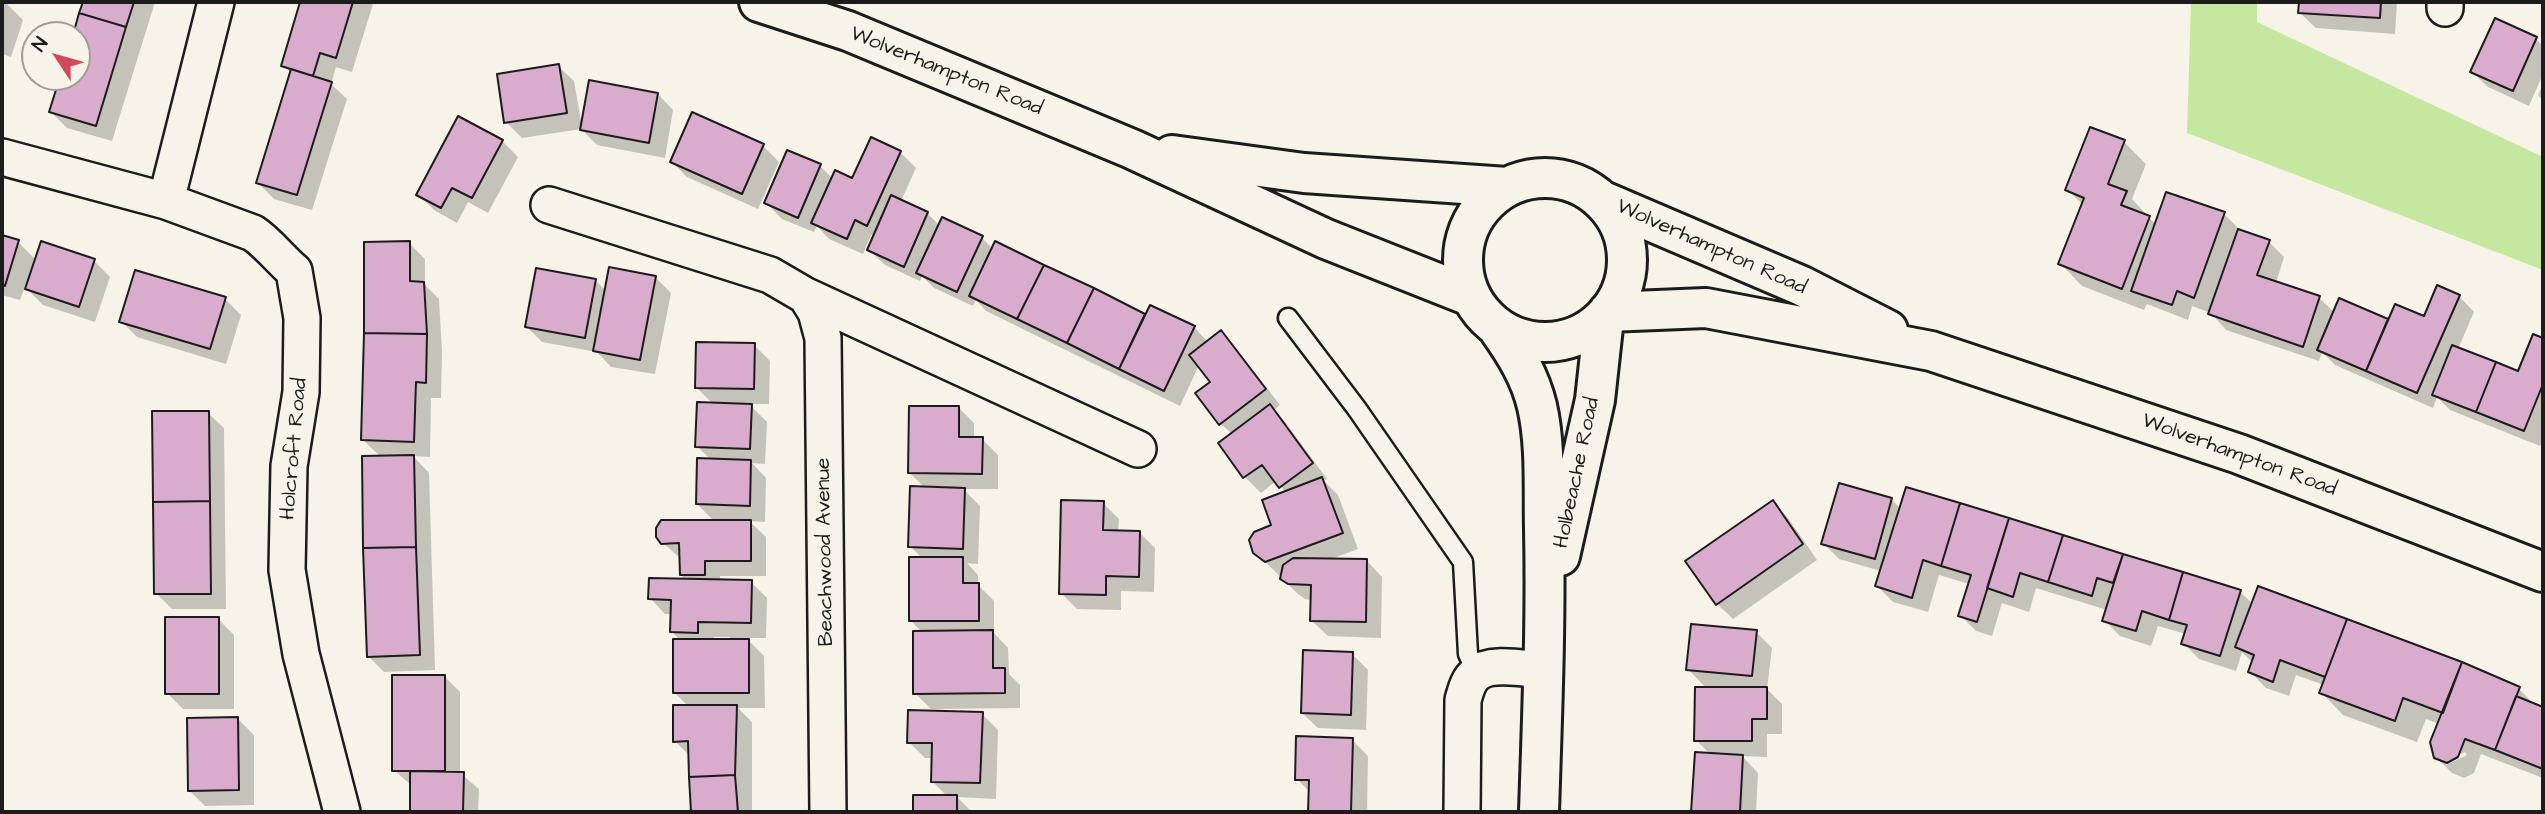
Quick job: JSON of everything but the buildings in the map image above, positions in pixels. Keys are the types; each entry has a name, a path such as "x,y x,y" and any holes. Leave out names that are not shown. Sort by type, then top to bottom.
{"highway":[{"name":"Wolverhampton Road","path":"759,2 848,32 1132,149 1326,239 1470,296"},
{"name":"Wolverhampton Road","path":"1132,149 1304,173 1507,187"},
{"path":"1540,178 1574,183 1603,201 1618,220 1626,243 1628,268 1606,315 1573,339 1547,343 1499,330 1483,315 1470,296 1462,265 1467,234 1482,206 1507,187 1540,178"},
{"name":"Wolverhampton Road","path":"1603,201 1802,286 1931,351"},
{"name":"Wolverhampton Road","path":"1606,315 1706,308 1931,351 2239,454 2543,572"},
{"name":"Holbeache Road","path":"1546,628 1595,400 1606,315"},
{"name":"Holbeache Road","path":"1499,330 1516,353 1528,377 1537,407 1543,462 1546,628 1539,812"}],"street":[{"path":"166,201 216,2"},
{"name":"Holcroft Road","path":"2,157 166,201 253,233 263,239 276,256 294,271 302,318 301,392 289,466 287,570 301,654 342,812"},
{"path":"549,205 770,275 806,296 1138,449"},
{"name":"Beachwood Avenue","path":"806,296 816,312 823,338 828,812"},
{"path":"1462,812 1463,700 1468,683 1477,672 1497,667 1544,670"}],"lane":[{"path":"1288,318 1357,409 1463,562 1468,654 1477,672"}],"green space":[{"path":"2191,2 2257,2 2257,22 2543,157 2543,270 2187,133"}]}
